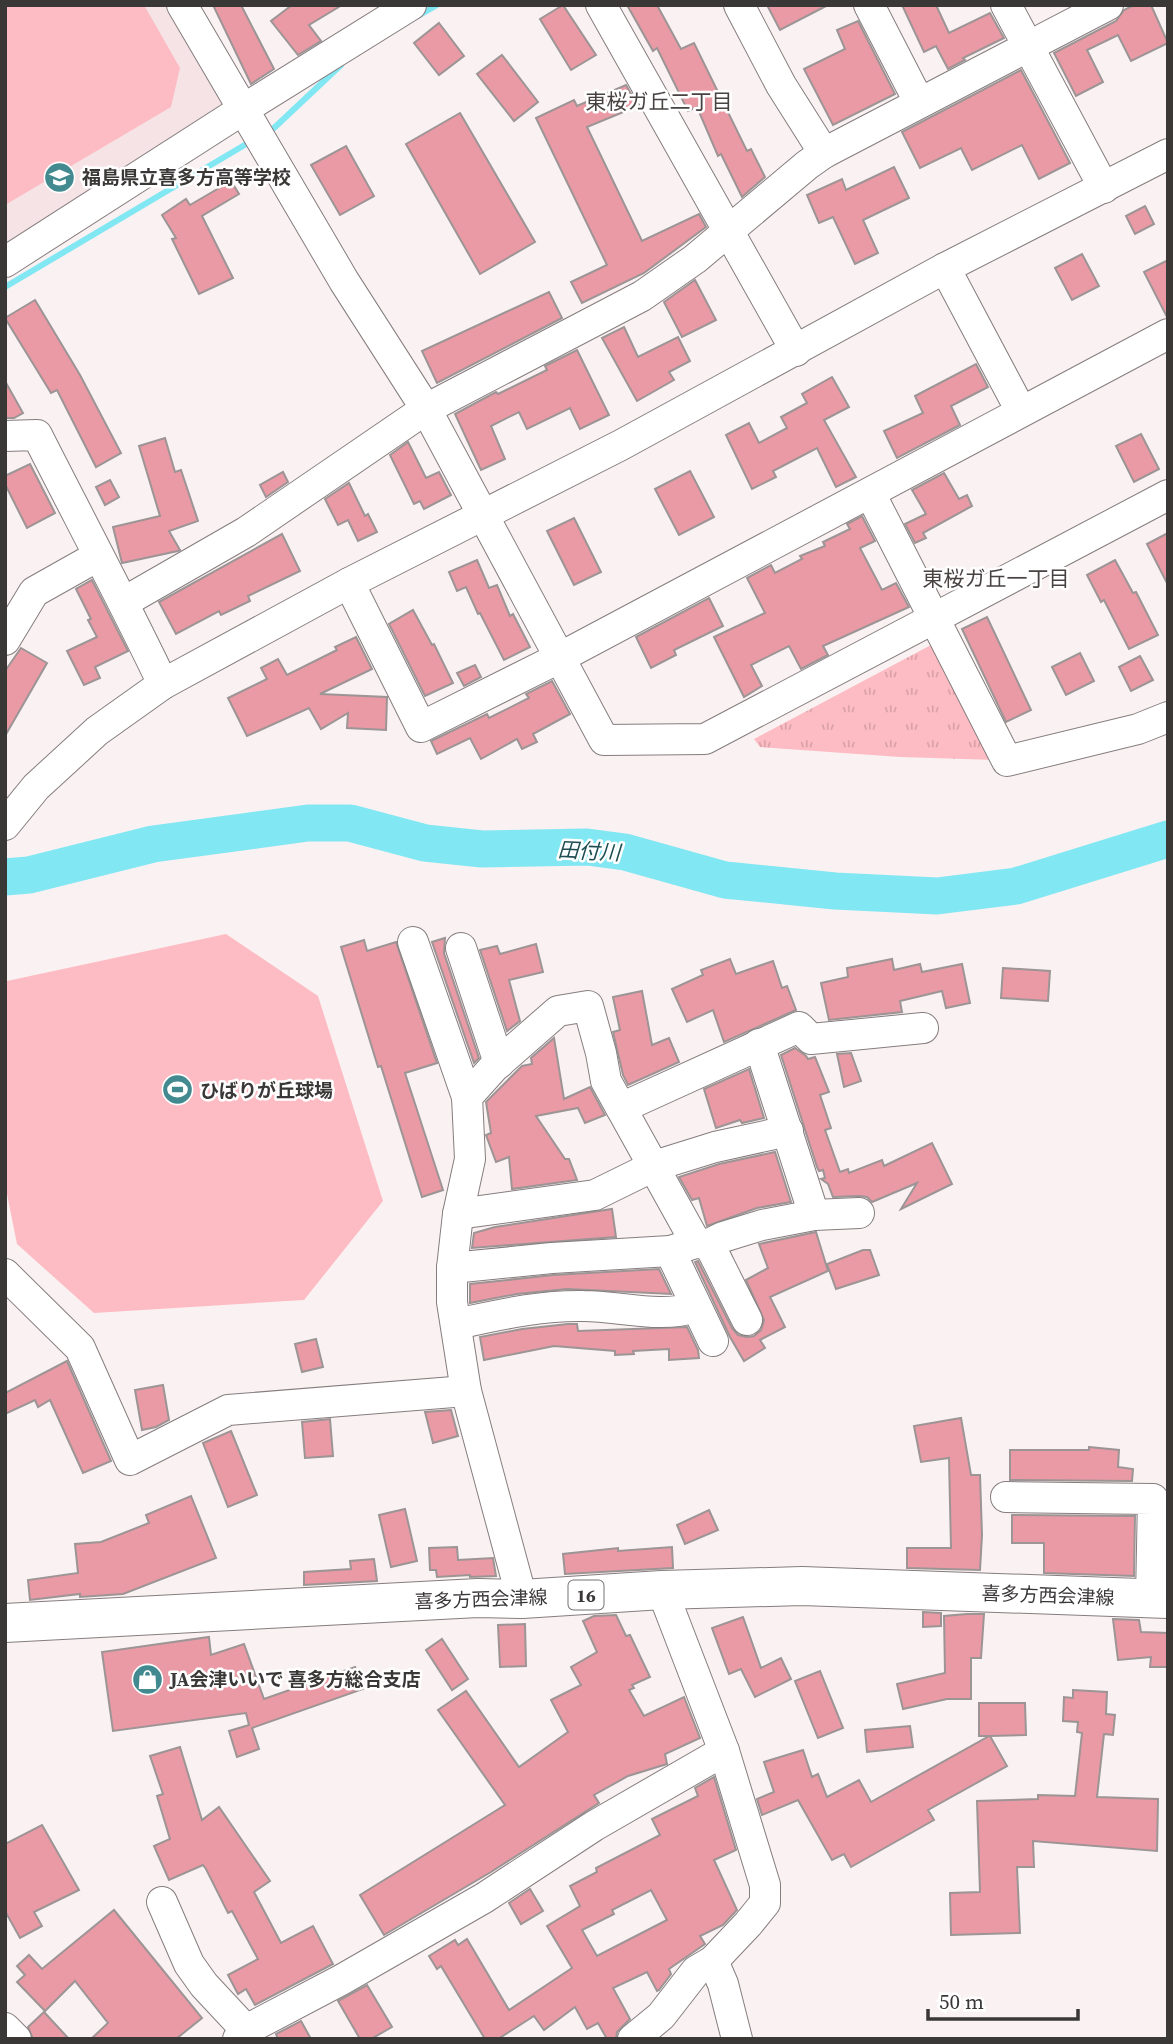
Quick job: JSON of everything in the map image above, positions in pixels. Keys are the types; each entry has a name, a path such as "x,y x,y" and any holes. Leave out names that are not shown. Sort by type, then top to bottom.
{"main road":[{"name":"喜多方西会津線","path":"5,1623 478,1598 522,1599 662,1590 802,1586 1160,1599"}],"street":[{"path":"182,5 344,281 426,409 604,740 705,740 1168,495"},
{"path":"601,5 796,351"},
{"path":"738,5 781,85 824,153"},
{"path":"869,5 919,102"},
{"path":"1006,5 1104,188"},
{"path":"124,602 246,532 426,409 642,296 728,232 824,153 1108,5"},
{"path":"5,262 405,7"},
{"path":"5,824 37,788 97,732 163,684 349,583 796,351 945,268 1168,154"},
{"path":"945,268 1021,411"},
{"path":"349,583 421,727 559,658 1168,334"},
{"path":"5,436 37,435 124,602 163,684"},
{"path":"870,493 1007,761 1138,729 1168,717"},
{"path":"5,640 34,592 98,556"},
{"path":"413,942 467,1097 470,1159 458,1214 452,1268 452,1301 466,1391 522,1599"},
{"path":"461,948 499,1063"},
{"path":"467,1097 499,1063 558,1011 588,1006 606,1081 654,1166 680,1247 695,1307 712,1341"},
{"path":"621,1108 799,1027 811,1039 923,1028"},
{"path":"759,1044 814,1215"},
{"path":"458,1214 595,1195 654,1166 715,1147 788,1131"},
{"path":"452,1268 680,1247 762,1225 814,1215 859,1213"},
{"path":"680,1247 747,1320"},
{"path":"5,1274 80,1348 130,1460 228,1410 466,1391"},
{"path":"456,1324 542,1307 584,1306 678,1313 695,1307"},
{"path":"1006,1497 1153,1499 1160,1599"},
{"path":"633,2039 661,2016 696,1971 713,1961 765,1903 765,1885 724,1751 662,1590"},
{"path":"162,1902 189,1964 242,2034 484,1898 594,1826 724,1751"},
{"path":"713,1961 723,1984 737,2039"},
{"path":"5,2028 16,2039"}],"shaded area":[{"name":"福島県立喜多方高等学校","path":"5,5 165,5 223,100 219,111 5,243"}],"green space":[{"name":"福島県立喜多方高等学校","path":"5,5 144,5 180,68 171,107 5,205"},
{"path":"931,645 996,760 900,757 760,747 754,739"},
{"name":"ひばりが丘球場","path":"226,934 318,996 383,1201 304,1300 94,1313 17,1244 5,1184 5,984 7,981"}],"building":[{"path":"213,5 241,5 274,69 251,84"},
{"path":"292,5 342,5 309,25 321,41 298,55 271,21"},
{"path":"563,5 596,55 571,70 540,19"},
{"path":"627,5 657,5 681,49 694,43 747,151 751,149 765,177 742,197 721,154 718,156 697,107 688,111 657,48 653,51"},
{"path":"767,5 828,5 780,30"},
{"path":"902,5 936,5 949,33 990,13 1004,38 963,58 965,60 948,69 936,46 924,52"},
{"path":"1134,5 1151,5 1168,43 1131,61 1118,35 1087,50 1103,82 1076,96 1054,53 1116,21 1124,10"},
{"path":"858,21 895,94 833,125 804,69 845,49 837,30"},
{"path":"439,23 464,56 439,75 414,43"},
{"path":"502,55 538,102 514,121 477,74"},
{"path":"1021,70 1070,163 1039,179 1022,145 972,170 961,148 920,168 902,132"},
{"path":"626,85 638,106 587,127 642,241 699,214 706,227 644,273 582,303 571,282 607,265 536,118 574,100 577,106"},
{"path":"460,113 535,242 480,274 406,144"},
{"path":"346,146 374,196 340,215 311,165"},
{"path":"894,167 909,198 863,220 878,253 855,264 833,217 819,223 807,195 842,179 846,190"},
{"path":"231,181 239,194 202,216 233,278 199,294 172,239 176,238 162,215 186,199 190,205"},
{"path":"1145,206 1154,224 1135,234 1126,216"},
{"path":"1082,254 1099,286 1072,300 1055,268"},
{"path":"1168,260 1168,317 1167,317 1144,272"},
{"path":"695,280 716,320 682,337 664,302"},
{"path":"549,292 562,318 437,383 422,351"},
{"path":"35,300 80,375 121,453 96,467 57,390 51,393 5,318"},
{"path":"624,327 638,357 678,337 690,361 669,372 674,380 637,401 602,338"},
{"path":"577,350 609,415 580,429 570,408 527,429 519,412 491,426 505,459 481,470 455,414 496,392 498,394 547,370 545,366"},
{"path":"976,364 988,387 951,406 960,425 897,458 884,431 923,413 915,396"},
{"path":"832,377 849,407 824,420 856,477 836,487 817,448 773,471 776,477 752,489 726,435 749,423 759,443 787,428 781,417 807,403 802,394"},
{"path":"5,381 23,413 14,418 5,418"},
{"path":"1141,434 1159,469 1134,482 1116,446"},
{"path":"165,438 175,472 181,470 198,521 169,531 180,550 122,563 113,527 160,516 139,446"},
{"path":"408,442 426,478 439,472 451,495 424,509 420,501 414,504 390,455"},
{"path":"30,464 55,513 27,528 5,484 5,476"},
{"path":"690,471 714,517 679,535 655,489"},
{"path":"283,472 288,482 266,497 260,485"},
{"path":"944,473 959,499 967,495 972,506 923,533 926,538 915,543 905,524 926,514 912,490"},
{"path":"110,480 119,497 105,505 96,487"},
{"path":"349,483 365,516 368,514 377,532 358,541 348,520 338,525 325,499"},
{"path":"862,516 875,541 860,548 882,590 896,583 909,607 823,646 828,655 801,669 789,646 751,665 762,686 744,697 714,637 765,613 747,578 771,565 775,573 802,559 800,556 825,546 823,542 850,529 847,524"},
{"path":"574,518 601,572 574,585 547,531"},
{"path":"1168,533 1168,585 1147,544"},
{"path":"282,534 300,571 248,596 250,601 221,615 219,611 176,634 159,602"},
{"path":"477,560 489,588 497,585 510,616 513,614 530,647 504,660 466,587 457,591 449,572"},
{"path":"1115,560 1133,593 1136,592 1158,635 1129,649 1104,600 1101,602 1087,575"},
{"path":"92,580 128,651 95,667 100,678 84,685 67,651 97,637 76,589"},
{"path":"709,598 723,626 674,650 676,655 651,668 636,637"},
{"path":"413,610 453,683 425,696 389,624"},
{"path":"987,617 1031,710 1006,722 962,629"},
{"path":"356,637 372,669 320,694 387,697 386,730 347,728 348,713 321,729 309,708 247,736 228,698 267,679 261,668 278,659 287,675 337,650 335,647"},
{"path":"21,648 47,663 5,736 5,671"},
{"path":"1080,653 1094,681 1066,695 1052,667"},
{"path":"1140,656 1153,680 1131,691 1119,667"},
{"path":"475,665 481,677 464,686 457,673"},
{"path":"552,681 570,714 533,734 537,742 522,749 517,739 481,759 470,738 437,754 431,741 487,714 489,718 529,698 526,694"},
{"path":"445,938 444,953 479,1058 474,1063 432,942"},
{"path":"364,940 367,951 396,942 437,1063 405,1073 443,1190 422,1197 341,947"},
{"path":"536,944 543,972 509,980 520,1021 507,1031 480,950 497,946 500,954"},
{"path":"730,959 736,974 773,961 782,988 787,986 796,1010 724,1042 713,1010 687,1022 672,989 703,975 701,970"},
{"path":"892,959 894,970 920,964 922,972 962,964 970,1003 946,1008 942,991 900,1001 902,1012 829,1020 821,983 848,977 847,968"},
{"path":"1003,968 1050,971 1048,1001 1001,998"},
{"path":"642,991 652,1045 669,1038 679,1062 628,1085 613,1032 620,1030 613,997"},
{"path":"554,1038 564,1099 590,1087 605,1115 585,1123 578,1108 536,1116 565,1159 569,1159 577,1180 512,1189 509,1157 496,1162 486,1135 491,1133 486,1102 522,1066 532,1064 531,1058"},
{"path":"795,1048 808,1059 815,1057 829,1092 820,1095 831,1128 825,1130 840,1172 848,1169 849,1173 882,1160 884,1166 932,1143 952,1184 901,1209 917,1183 872,1202 867,1197 833,1197 828,1184 821,1179 825,1178 823,1170 819,1171 817,1167 781,1055"},
{"path":"851,1053 861,1081 844,1087 837,1054"},
{"path":"749,1069 764,1118 742,1123 740,1120 716,1128 704,1089"},
{"path":"775,1152 791,1202 757,1208 707,1226 699,1198 692,1200 679,1177 719,1164"},
{"path":"612,1209 616,1237 472,1248 474,1233 495,1227"},
{"path":"816,1232 828,1271 770,1297 785,1327 760,1340 765,1348 744,1361 695,1262 698,1261 732,1328 738,1335 754,1336 761,1330 764,1320 746,1280 768,1268 759,1244"},
{"path":"863,1250 870,1250 879,1275 836,1289 827,1264"},
{"path":"659,1269 671,1294 567,1289 517,1294 470,1303 470,1284 553,1275"},
{"path":"577,1324 578,1331 687,1327 699,1358 669,1360 669,1349 615,1355 615,1351 554,1346 484,1360 480,1337"},
{"path":"316,1339 323,1367 302,1372 295,1344"},
{"path":"67,1361 111,1461 83,1473 50,1400 38,1407 35,1400 5,1414 5,1393"},
{"path":"163,1385 169,1420 142,1430 135,1390"},
{"path":"451,1410 458,1436 433,1443 425,1412"},
{"path":"961,1418 971,1475 980,1475 980,1570 907,1568 907,1548 951,1548 949,1458 921,1462 914,1426"},
{"path":"330,1419 333,1456 305,1458 302,1422"},
{"path":"231,1431 257,1495 228,1507 203,1443"},
{"path":"1089,1447 1119,1450 1118,1467 1133,1469 1132,1481 1010,1480 1010,1450 1089,1450"},
{"path":"191,1496 216,1558 123,1594 80,1597 80,1594 30,1600 28,1580 78,1573 75,1544 101,1542 149,1523 146,1515"},
{"path":"405,1509 417,1561 391,1567 379,1515"},
{"path":"709,1510 718,1530 685,1544 677,1525"},
{"path":"1012,1515 1135,1516 1134,1576 1044,1573 1044,1543 1012,1543"},
{"path":"457,1547 458,1560 493,1558 496,1576 437,1577 436,1570 430,1570 429,1548"},
{"path":"672,1547 673,1568 565,1574 563,1554 618,1548 618,1551"},
{"path":"374,1559 377,1581 304,1585 304,1572 351,1569 350,1561"},
{"path":"923,1612 941,1613 941,1626 923,1627"},
{"path":"984,1614 981,1658 971,1658 971,1699 947,1699 903,1709 897,1684 945,1673 944,1616"},
{"path":"616,1615 626,1636 630,1635 650,1677 632,1685 634,1688 629,1690 644,1716 684,1697 700,1738 665,1754 667,1764 628,1776 594,1795 599,1803 491,1872 384,1935 360,1895 505,1805 438,1710 466,1691 519,1767 568,1732 551,1700 581,1685 571,1667 597,1652 583,1621 594,1616"},
{"path":"743,1617 761,1668 781,1658 791,1679 755,1697 741,1669 729,1674 712,1628"},
{"path":"1113,1619 1139,1620 1141,1632 1168,1633 1168,1667 1150,1667 1151,1657 1118,1660"},
{"path":"525,1624 526,1666 500,1667 498,1625"},
{"path":"209,1637 211,1655 244,1644 264,1699 355,1667 363,1689 252,1728 259,1749 237,1757 229,1731 249,1725 246,1713 113,1731 102,1652"},
{"path":"442,1639 468,1679 452,1690 426,1650"},
{"path":"820,1671 843,1728 818,1738 795,1681"},
{"path":"1073,1690 1107,1692 1106,1714 1115,1715 1113,1735 1104,1734 1097,1797 1158,1799 1157,1851 1033,1841 1034,1867 1017,1867 1020,1933 951,1935 950,1893 980,1892 977,1801 1038,1799 1038,1795 1075,1796 1082,1733 1077,1732 1078,1722 1063,1721 1064,1697 1073,1698"},
{"path":"979,1703 1025,1703 1026,1735 990,1736 1007,1766 928,1810 934,1820 851,1867 844,1854 832,1860 798,1800 762,1815 757,1799 774,1792 764,1762 803,1750 812,1777 818,1774 827,1797 859,1780 871,1802 989,1736 979,1736"},
{"path":"910,1726 913,1747 867,1752 865,1730"},
{"path":"180,1747 202,1820 219,1807 270,1881 254,1892 281,1943 313,1926 333,1964 255,2005 246,1989 238,1994 228,1975 258,1959 232,1911 228,1913 206,1869 203,1865 169,1880 154,1846 170,1839 157,1796 163,1794 150,1756"},
{"path":"714,1777 736,1850 714,1860 737,1910 723,1925 700,1936 705,1944 669,1969 671,1974 659,1990 657,1991 647,1972 613,1988 630,2019 617,2032 616,2039 607,2039 598,2023 587,2029 575,2007 544,2030 534,2016 498,2039 485,2039 441,1966 437,1969 429,1956 455,1940 458,1945 467,1939 509,2010 572,1968 547,1926 580,1906 570,1886 597,1872 596,1868 660,1835 652,1819 698,1796 695,1788","holes":["651,1890 667,1920 597,1956 582,1930 614,1914 612,1910"]},
{"path":"42,1825 79,1890 34,1912 42,1926 20,1938 5,1911 5,1844"},
{"path":"530,1889 543,1911 521,1924 509,1903"},
{"path":"114,1910 202,2018 176,2039 91,2039 108,2023 75,1981 45,2011 17,1982 25,1975 17,1966 29,1955 42,1969"},
{"path":"367,1985 392,2027 371,2039 360,2039 338,2001"},
{"path":"44,2012 69,2039 33,2039 28,2027"},
{"path":"301,2021 311,2039 278,2039 276,2034"}],"waterway":[{"path":"418,16 437,5"},
{"path":"266,133 341,65"},
{"path":"5,287 253,140"},
{"name":"田付川","path":"5,877 29,875 153,844 308,823 350,823 425,843 482,849 587,847 625,852 725,880 835,891 937,896 1016,886 1168,839"}],"place":[{"name":"福島県立喜多方高等学校","path":"59,177"},
{"name":"ひばりが丘球場","path":"177,1090"},
{"name":"JA会津いいで 喜多方総合支店","path":"147,1679"}],"district":[{"name":"東桜ガ丘二丁目","path":"659,101"},
{"name":"東桜ガ丘一丁目","path":"996,578"}]}
